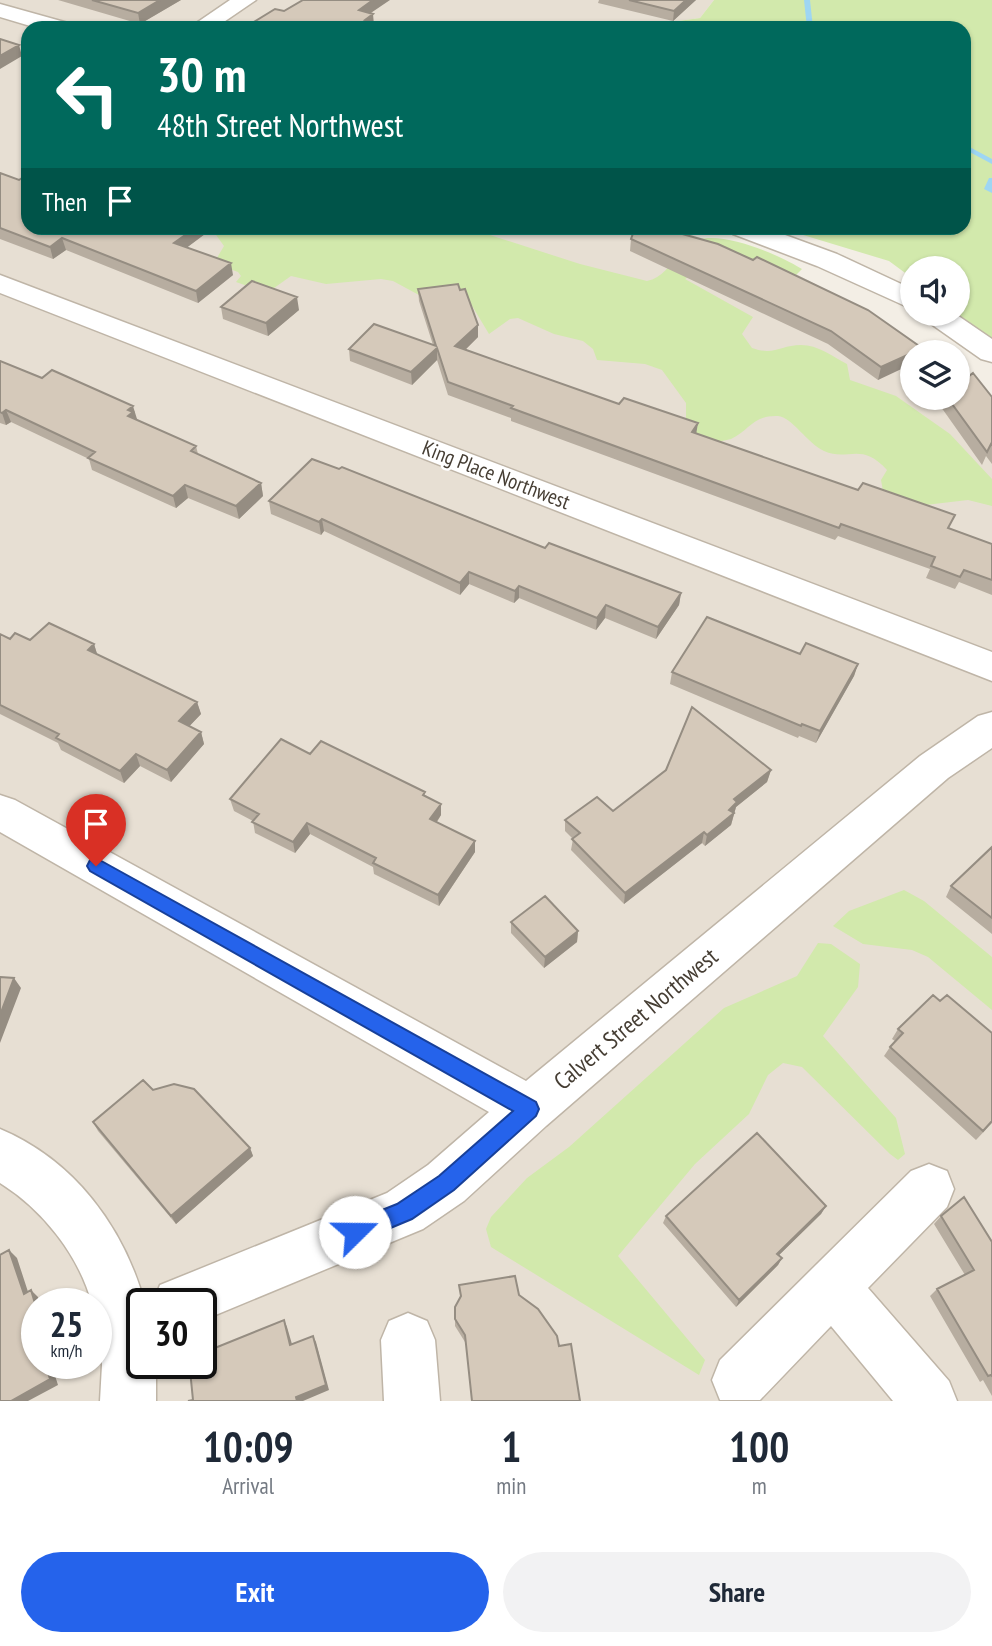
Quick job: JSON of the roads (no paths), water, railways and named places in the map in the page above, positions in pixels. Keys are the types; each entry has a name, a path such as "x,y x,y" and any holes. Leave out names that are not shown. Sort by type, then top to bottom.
{"street":[{"path":"211,21 245,0"},
{"path":"0,10 37,21"},
{"path":"761,235 827,260 900,294"},
{"name":"King Place Northwest","path":"0,283 992,667"},
{"path":"953,326 992,353"},
{"name":"Calvert Street Northwest","path":"217,1288 405,1211 446,1183 529,1109 934,767 992,727"},
{"path":"0,811 529,1109"},
{"path":"0,1154 38,1179 70,1211 96,1248 126,1308"},
{"path":"740,1380 929,1189"},
{"path":"833,1287 929,1401"},
{"path":"408,1339 412,1401"},
{"path":"128,1401 130,1379"}],"waterway":[{"path":"807,0 809,21"},
{"path":"971,150 992,162"},
{"path":"992,180 988,189 992,191"}]}
